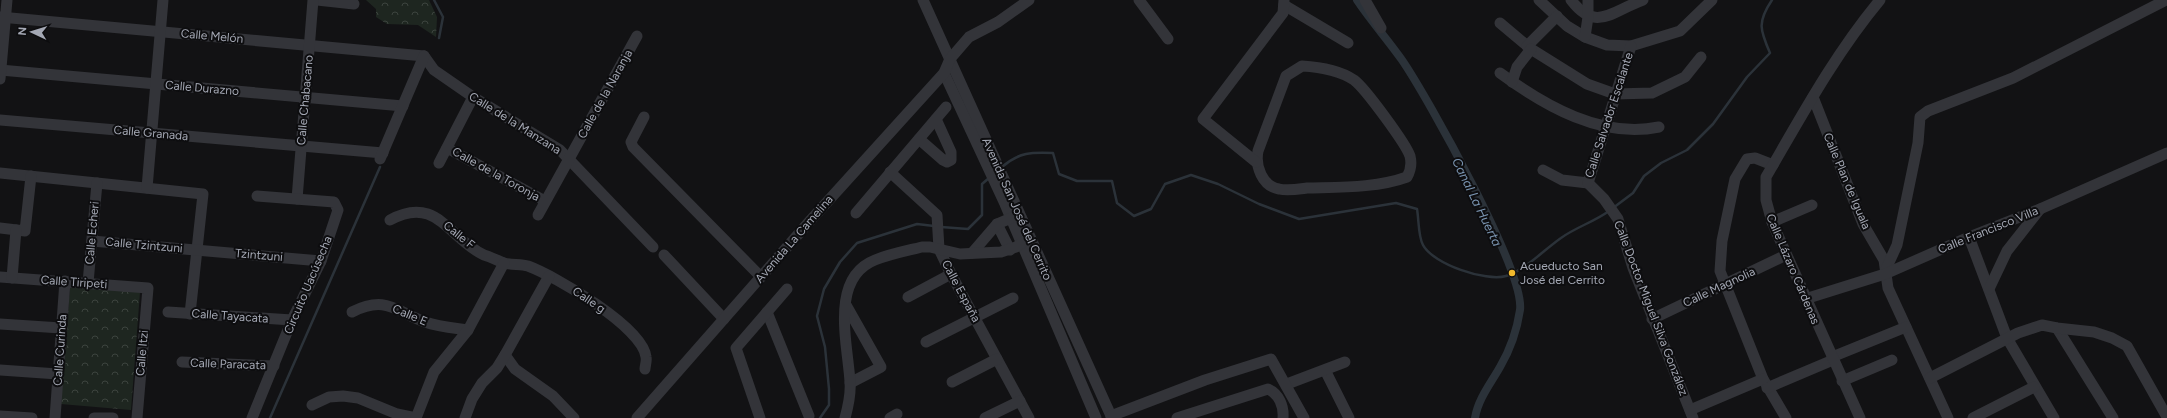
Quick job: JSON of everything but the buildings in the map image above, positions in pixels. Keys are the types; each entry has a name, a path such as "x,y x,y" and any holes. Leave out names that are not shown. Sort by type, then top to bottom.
{"street":[{"path":"0,73 3,17 7,0"},
{"path":"147,188 163,0"},
{"name":"Calle Chabacano","path":"297,199 313,0"},
{"path":"317,0 354,4"},
{"name":"Avenida San José del Cerrito","path":"923,0 950,59 992,165"},
{"name":"Avenida La Camelina","path":"637,418 944,73 950,59 969,37 998,22 1029,0"},
{"path":"1139,0 1168,39"},
{"path":"1365,0 1381,28"},
{"path":"1539,0 1567,26 1585,37 1607,45 1631,46 1680,32 1712,0"},
{"path":"1570,0 1578,10 1588,17 1601,19 1641,0"},
{"path":"1585,37 1588,17 1588,0"},
{"name":"Calle Lázaro Cárdenas","path":"1860,418 1805,299 1772,222 1764,187 1766,177 1813,97 1863,20 1880,0"},
{"path":"1886,271 1898,245 1918,143 1920,117 1928,111 2013,78 2166,0"},
{"path":"1256,162 1286,76 1302,66 1320,67 1342,73 1355,81 1404,143 1411,158 1411,170 1407,177 1396,181 1344,187 1279,189 1268,184 1260,173 1256,162 1203,118 1283,13 1284,2 1348,43"},
{"path":"1512,82 1517,67 1529,47 1557,16"},
{"name":"Calle Melón","path":"3,17 424,56"},
{"path":"1500,23 1529,47 1587,84 1615,94 1652,94 1684,77 1701,57"},
{"name":"Calle de la Naranja","path":"538,215 637,36"},
{"name":"Calle Salvador Escalante","path":"1588,183 1604,127 1631,46"},
{"path":"403,106 424,56"},
{"name":"Calle de la Manzana","path":"424,56 434,70 473,97 560,150 653,247"},
{"name":"Calle Durazno","path":"0,73 156,84 403,106"},
{"name":"Avenida San José del Cerrito","path":"944,73 992,165 1026,240 1111,417"},
{"path":"1500,73 1512,82 1574,118 1604,127 1640,131 1659,127"},
{"path":"439,163 473,97"},
{"name":"Calle Plan de Iguala","path":"1813,97 1863,224 1884,260 1888,288 1948,418"},
{"name":"Calle Granada","path":"0,120 302,146 382,156 403,106"},
{"path":"856,213 946,107"},
{"path":"644,117 631,142 633,147 761,277"},
{"path":"919,139 943,160 947,162 951,160 951,152 936,119"},
{"name":"Calle de la Toronja","path":"447,148 545,201"},
{"name":"Calle Francisco Villa","path":"1805,299 1886,271 1969,236 2040,209 2167,153"},
{"path":"1773,165 1755,158 1748,159 1735,179 1722,241 1720,271 1724,285 1765,383 1786,418"},
{"path":"1543,170 1562,180 1588,183"},
{"name":"Calle España","path":"890,172 935,212 938,220 939,244 951,274 1029,418"},
{"path":"0,173 203,194 190,314"},
{"path":"12,278 31,176"},
{"name":"Calle Echeri","path":"88,283 97,183"},
{"name":"Calle Doctor Miguel Silva González","path":"1588,183 1604,199 1618,218 1633,268 1652,319 1692,414"},
{"name":"Circuito Uacúsecha","path":"252,418 292,320 321,261 338,210 337,205 334,202 257,196"},
{"path":"1772,222 1812,205"},
{"path":"1989,290 2007,251 2040,209"},
{"name":"Calle F","path":"390,220 404,212 416,212 431,215 446,223 482,254 504,263"},
{"path":"972,253 997,224 1015,216"},
{"path":"997,224 1010,250"},
{"path":"0,228 21,231"},
{"path":"1969,236 2007,338 2034,387 2054,418"},
{"path":"845,418 850,383 844,329 848,288 856,272 874,260 922,247 939,244 952,253 972,253 1010,250 1026,240"},
{"name":"Avenida San José del Cerrito","path":"1026,240 1096,418"},
{"name":"Calle Tzintzuni","path":"92,241 197,250"},
{"name":"Tzintzuni","path":"197,250 321,261"},
{"path":"664,255 724,319"},
{"name":"Calle Magnolia","path":"1652,319 1786,255"},
{"path":"312,405 329,397 343,396 358,398 397,414 416,418 434,372 468,330 504,263"},
{"name":"Calle g","path":"504,263 527,266 583,294 620,322 642,347 646,357 645,369"},
{"path":"908,297 951,274"},
{"path":"465,418 475,394 505,355 549,276"},
{"name":"Calle Tiripeti","path":"0,277 148,288"},
{"name":"Calle Curinda","path":"55,418 65,281"},
{"name":"Calle Itzi","path":"137,418 148,288"},
{"path":"760,418 736,348 788,289"},
{"path":"926,342 1013,298"},
{"name":"Calle E","path":"352,312 367,304 382,304 396,307 425,322 468,330"},
{"path":"846,305 881,367 850,383"},
{"name":"Calle Tayacata","path":"168,312 292,320"},
{"path":"767,312 808,417"},
{"path":"0,324 62,328"},
{"path":"1930,378 2007,338 2042,325 2094,332 2112,338 2127,346 2167,418"},
{"path":"1692,414 1765,383 1832,359 1906,327"},
{"path":"2057,328 2113,418"},
{"path":"505,355 515,369 553,396 574,418"},
{"path":"952,382 997,359"},
{"path":"1111,417 1212,378 1271,359 1287,384 1304,418"},
{"path":"1842,381 1892,360"},
{"name":"Calle Paracata","path":"182,362 274,366"},
{"path":"1287,384 1345,362"},
{"path":"0,370 58,374"},
{"path":"1325,370 1349,418"},
{"path":"1973,418 2034,387"},
{"path":"1177,418 1268,389 1274,391 1282,404 1283,418"},
{"path":"985,418 1020,401"},
{"path":"0,416 32,418"},
{"path":"94,418 113,418"}],"green space":[{"path":"366,0 429,0 437,17 436,37 418,25 387,24 376,17 376,9"},
{"path":"70,286 140,292 131,410 61,404"}],"waterway":[{"path":"434,0 443,17 439,38"},
{"name":"Canal La Huerta","path":"1357,0 1402,60 1452,146 1492,224 1507,260 1517,290 1520,310 1513,340 1504,360 1479,404 1475,418"},
{"path":"1613,208 1633,193 1644,176 1661,163 1687,150 1713,124 1747,77 1770,53 1762,32 1762,20 1772,0"},
{"path":"1002,167 1014,158 1026,154 1053,153 1059,174 1077,181 1112,181 1117,203 1134,216 1151,209 1165,184 1191,175 1218,184 1259,204 1299,219 1396,203 1417,209 1421,241 1429,252 1437,259 1448,265 1474,274 1497,277 1506,276 1520,270 1567,234 1609,211"},
{"path":"270,418 380,167"},
{"path":"941,227 968,229 982,215 982,184 989,178"},
{"path":"820,418 829,405 829,389 825,347 817,316 824,289 840,262 857,243 917,224 934,226"}],"place":[{"name":"Acueducto San José del Cerrito","path":"1512,273"}]}
